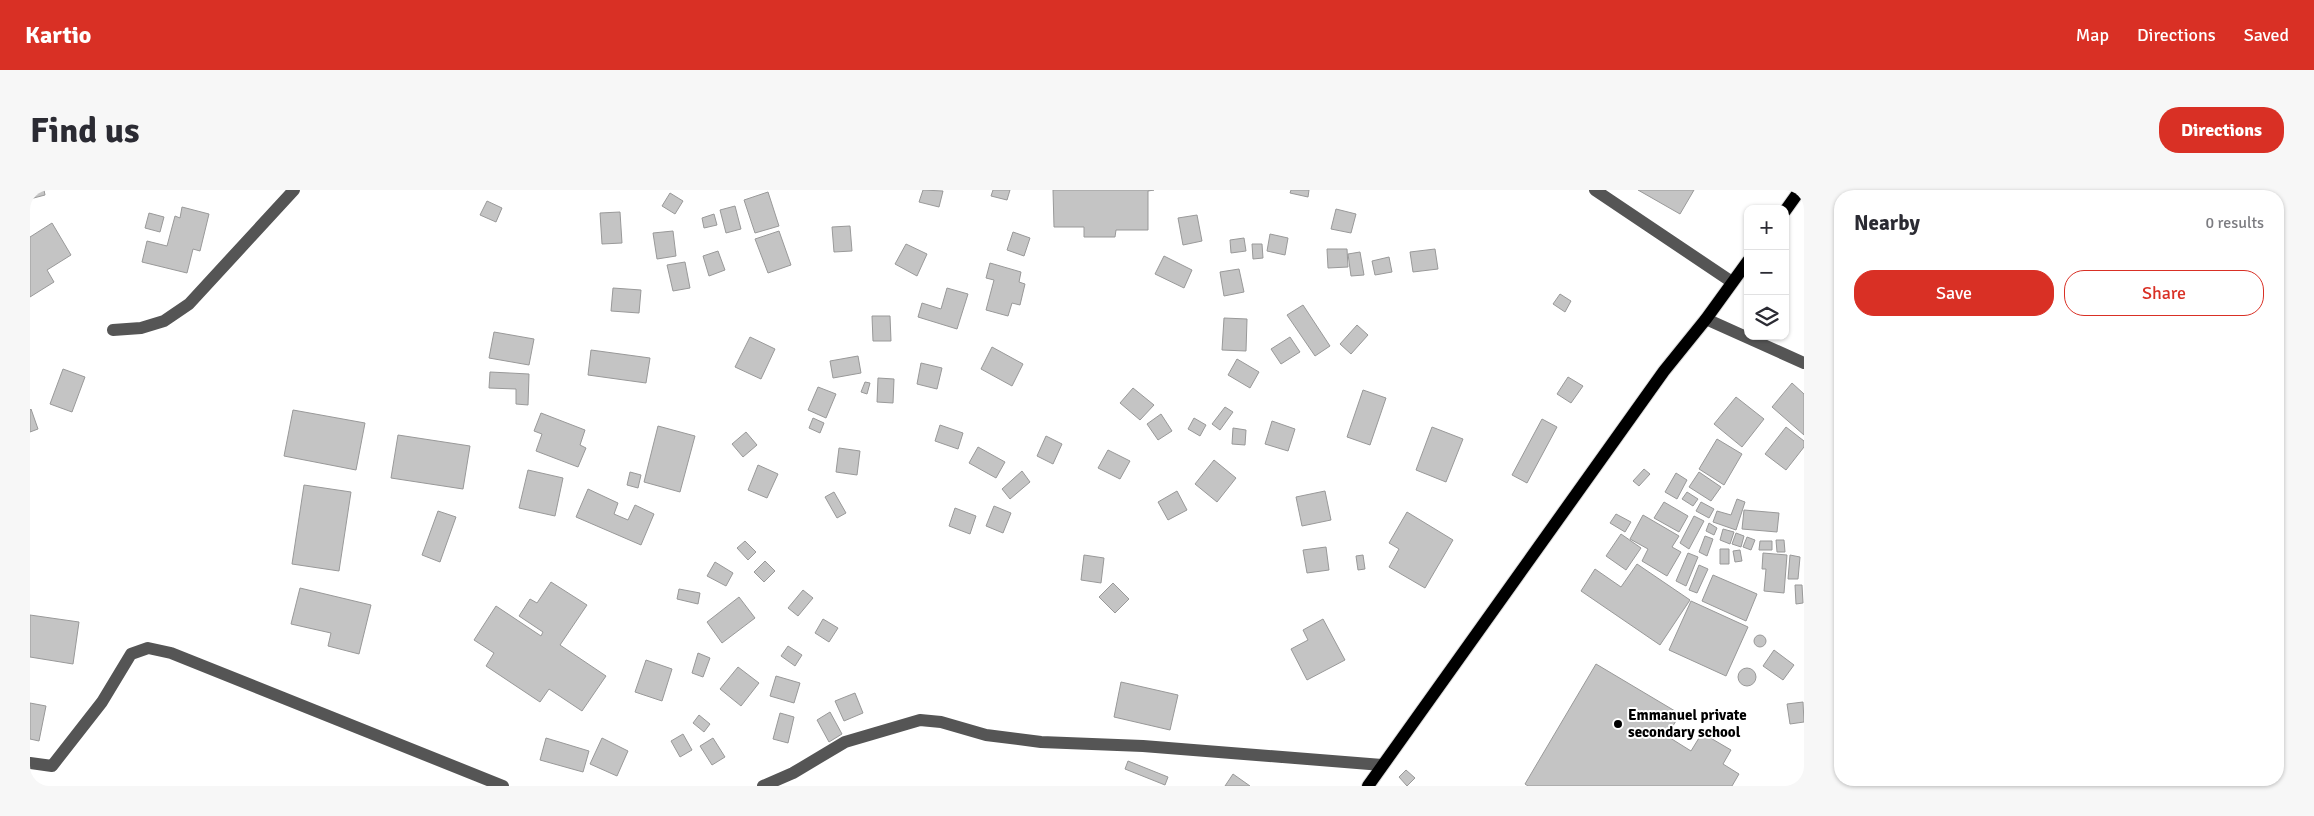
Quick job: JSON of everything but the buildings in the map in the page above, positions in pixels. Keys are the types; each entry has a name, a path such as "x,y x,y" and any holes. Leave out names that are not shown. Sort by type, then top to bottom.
{"main road":[{"path":"1789,205 1800,190"},
{"path":"1368,786 1664,371 1706,319 1744,266"}],"street":[{"path":"113,330 141,328 164,321 189,304 294,190"},
{"path":"1595,190 1732,282"},
{"path":"1706,319 1804,363"},
{"path":"30,763 52,766 102,702 131,654 148,648 171,654 503,786"},
{"path":"763,786 792,773 845,742 920,720 941,722 986,735 1041,742 1144,746 1382,766"}],"place":[{"name":"Emmanuel private secondary school","path":"1618,724"}]}
